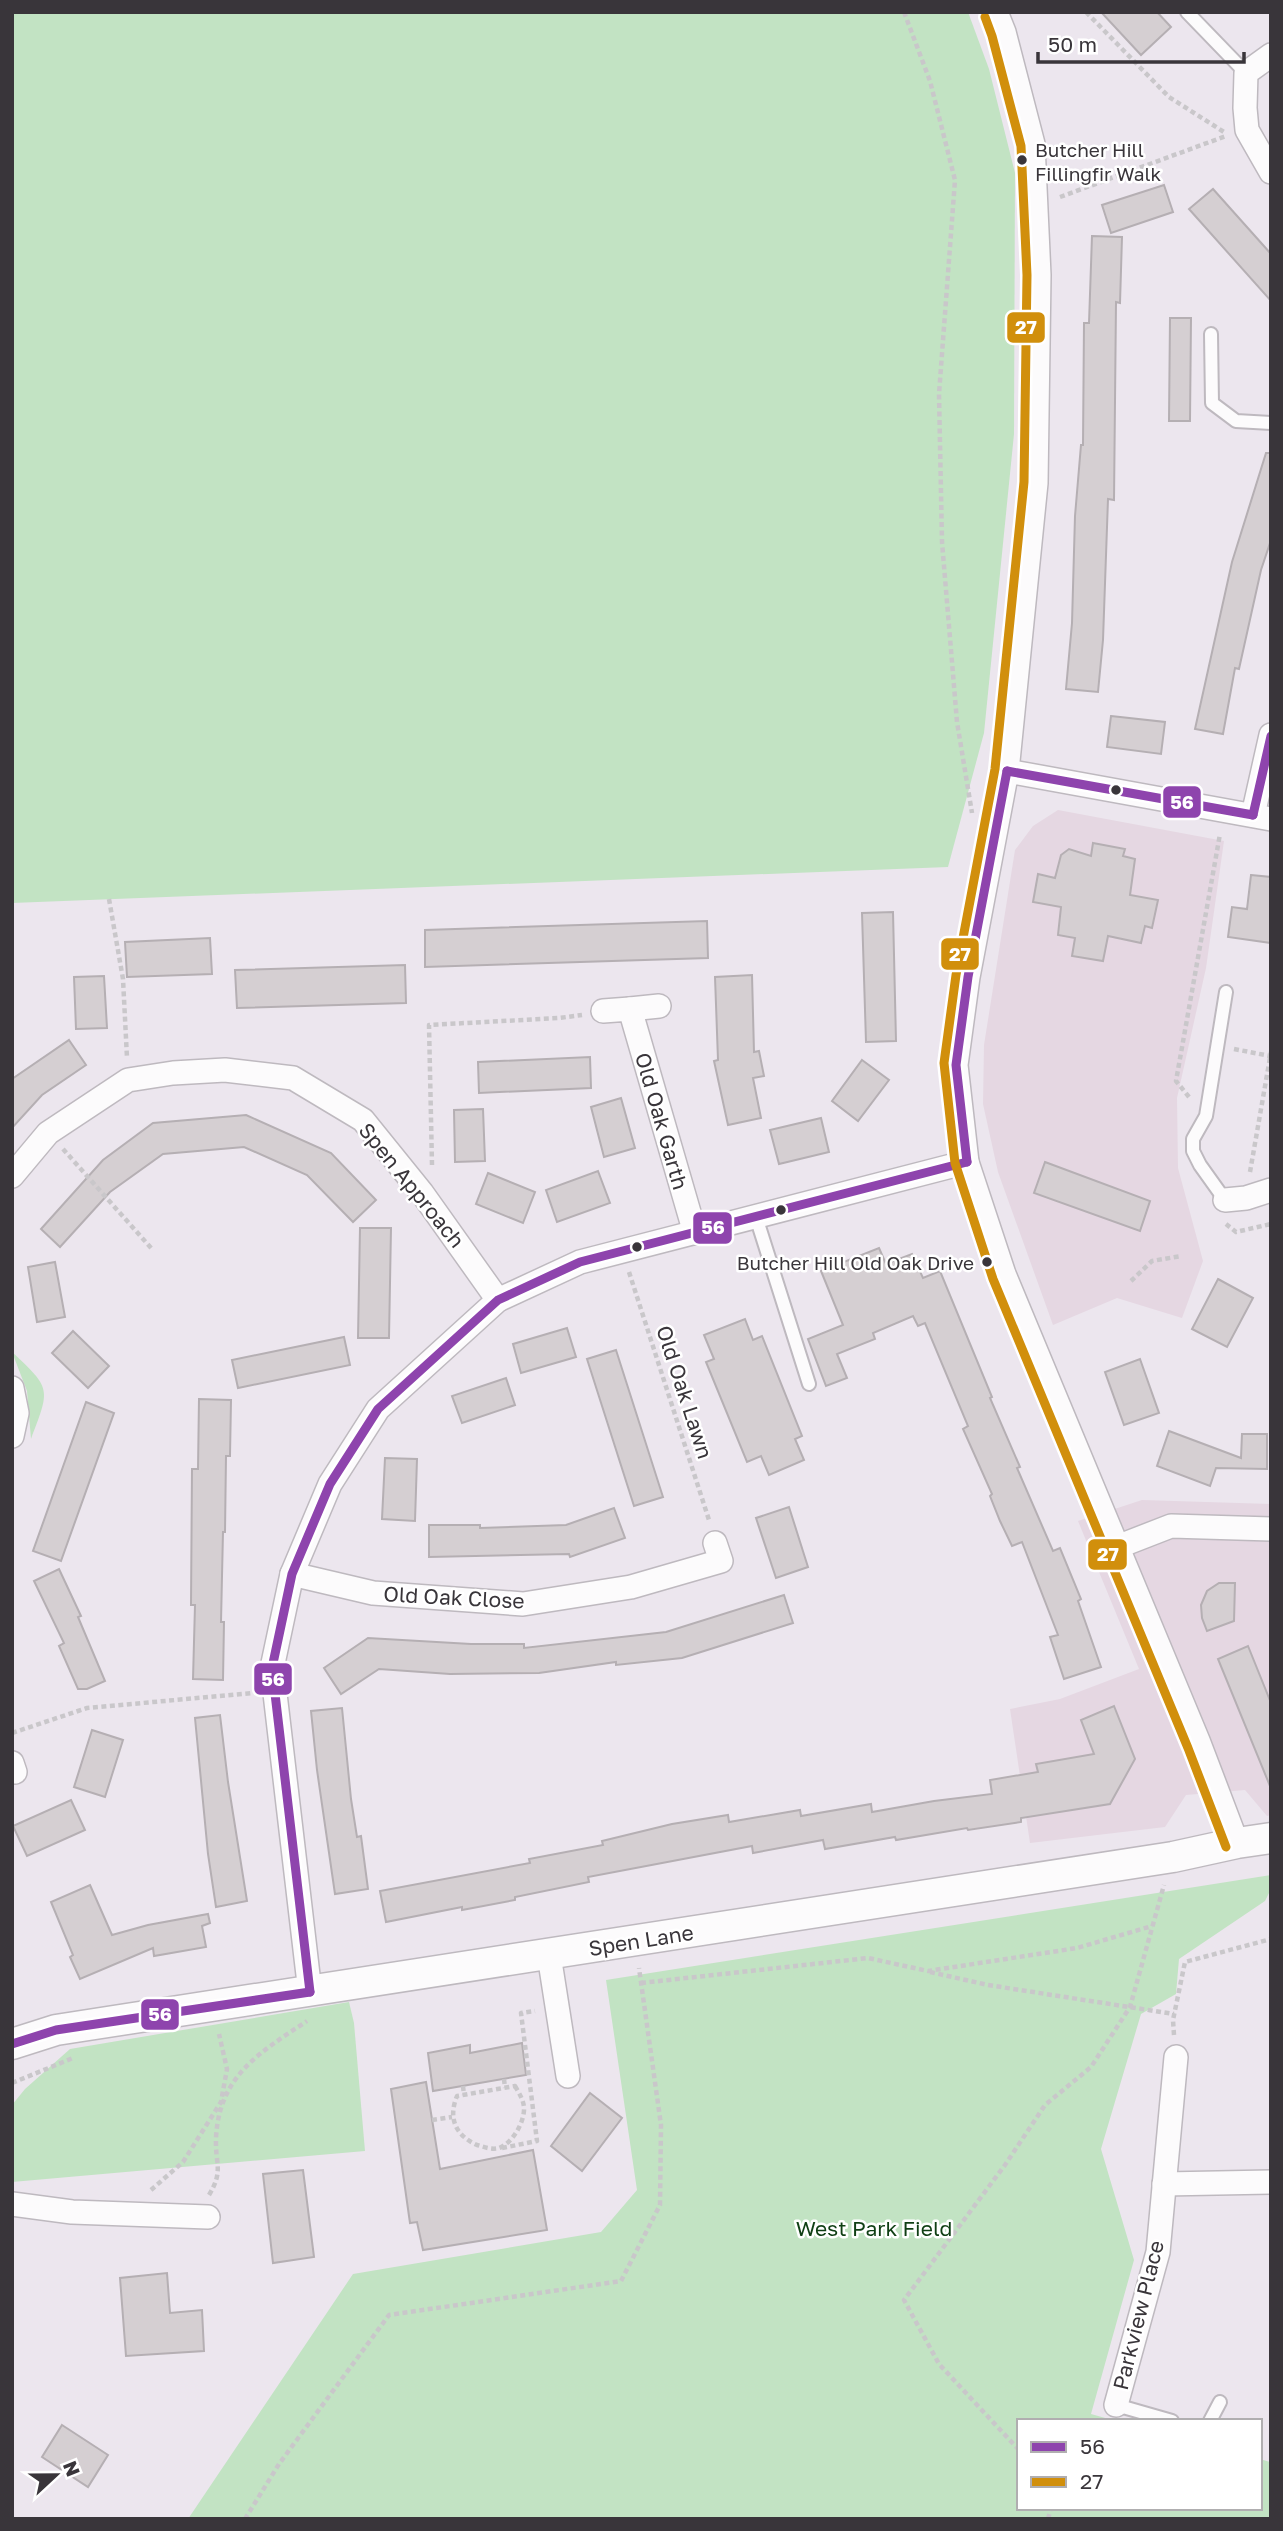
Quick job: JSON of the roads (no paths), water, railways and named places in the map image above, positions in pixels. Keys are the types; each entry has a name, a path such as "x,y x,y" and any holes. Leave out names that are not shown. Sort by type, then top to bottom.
{"street":[{"path":"996,12 1004,32 1033,144 1039,275 1036,482 1007,771 968,977 956,1065 967,1162 1004,1274 1199,1743 1237,1843"},
{"path":"1271,55 1246,73 1247,130 1271,172"},
{"path":"1007,771 1262,817 1271,735"},
{"path":"603,1011 659,1006"},
{"name":"Old Oak Garth","path":"630,1009 695,1233"},
{"name":"Spen Approach","path":"12,1176 48,1133 128,1080 225,1069 293,1078 363,1120 422,1193 498,1300"},
{"path":"310,2005 272,1668 292,1574 330,1484 378,1409 498,1300 580,1262 967,1162"},
{"path":"1235,1199 1271,1190"},
{"path":"12,1388 17,1413 12,1436"},
{"path":"1117,1547 1171,1526 1271,1529"},
{"name":"Old Oak Close","path":"292,1574 373,1593 523,1604 631,1587 720,1561 715,1543"},
{"name":"Spen Lane","path":"12,2044 56,2030 310,2005 549,1955 1173,1857 1271,1838"},
{"path":"549,1955 568,2076"},
{"name":"Parkview Place","path":"1116,2405 1158,2252 1176,2057"},
{"path":"1164,2184 1271,2182"},
{"path":"12,2204 72,2212 116,2213 208,2207"}],"lane":[{"path":"1186,12 1246,73"},
{"path":"1211,334 1212,403 1236,421 1271,423"},
{"path":"1226,992 1206,1116 1193,1139 1193,1151 1200,1165 1235,1199"},
{"path":"756,1217 809,1384"},
{"path":"1211,2419 1220,2402"},
{"path":"1116,2405 1165,2419"}],"place":[{"name":"Butcher Hill Fillingfir Walk","path":"1022,160"},
{"name":"Butcher Hill Old Oak Drive","path":"987,1262"}],"park label":[{"name":"West Park Field","path":"874,2228"}]}
